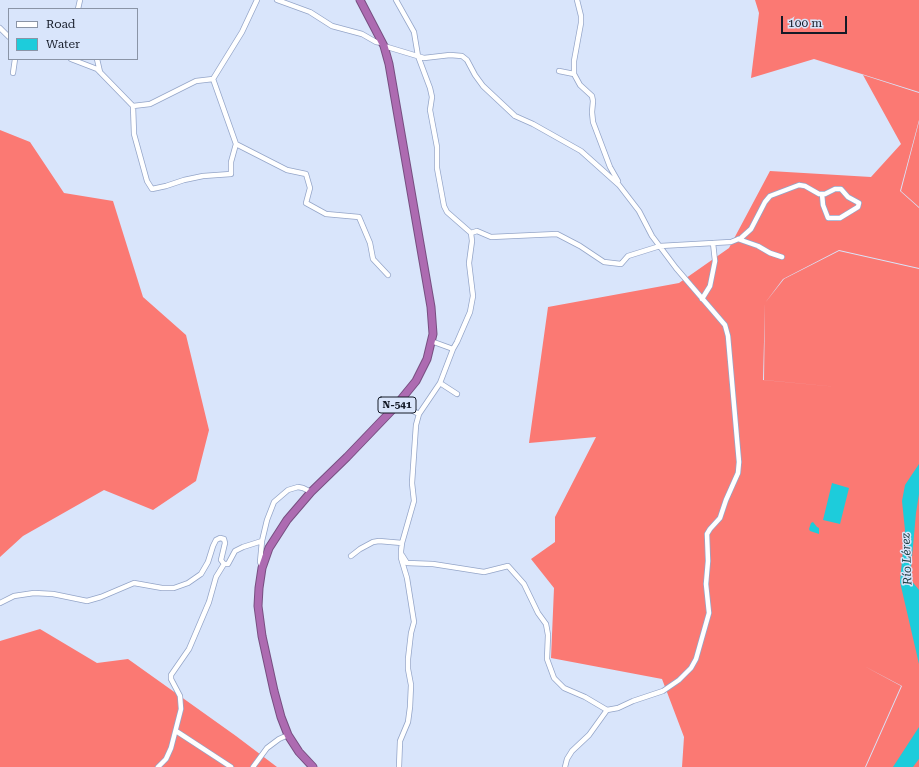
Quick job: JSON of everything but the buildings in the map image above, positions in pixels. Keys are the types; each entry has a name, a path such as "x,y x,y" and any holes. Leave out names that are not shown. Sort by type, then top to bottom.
{"highway":[{"name":"N-541","path":"313,767 299,752 288,735 281,717 274,691 262,636 258,606 262,568 269,548 311,492 347,458 398,403 416,381 427,359 433,334 431,307 390,64 383,44 360,0"}],"street":[{"path":"213,79 242,32 257,0"},
{"path":"277,0 310,12 332,26 362,34 376,42 424,58 450,55 462,56 467,60 483,86 515,116 533,124 582,151 620,185"},
{"path":"396,0 414,32 418,56 430,88 432,97 431,118 437,147 437,171 444,206 447,212 471,233 472,241 469,263 473,296 472,304 440,384 419,414 416,425 412,483 414,501 401,551 401,558 407,578 414,622 411,633 408,659 411,685 410,707 408,722 400,741 399,767"},
{"path":"401,551 406,562 410,563 433,564 484,572 508,566 524,584 538,613 546,624 548,635 547,659 554,678 564,688 585,697 607,710 618,708 671,687 691,668 696,659 709,613 706,584 708,561 707,534 720,518 738,473 739,462 728,336 725,325 676,268 652,236 640,211 620,185 610,167 593,122 592,96 580,85 574,74 574,61 581,23 577,0"},
{"path":"0,28 8,35"},
{"path":"13,73 15,60"},
{"path":"74,60 93,67 100,72 133,106 134,134 147,181 152,189 203,176 231,174 231,162 236,144 213,79"},
{"path":"93,67 97,60"},
{"path":"97,60 100,72"},
{"path":"559,71 574,74"},
{"path":"133,106 150,104 196,81 213,79"},
{"path":"236,144 287,170 306,174 310,188 306,203 326,214 359,217 370,243 373,259 388,275"},
{"path":"471,233 477,231 491,237 557,234 580,246 604,262 621,264 628,256 660,246 731,242 738,239 751,229 765,202 770,196 799,184 819,194 822,194 825,194 835,188 840,189 848,198 859,203 858,207 840,218 828,218 823,205 822,194"},
{"path":"738,239 782,257"},
{"path":"702,299 706,295 710,286 715,261 713,243"},
{"path":"431,341 453,349"},
{"path":"440,384 457,394"},
{"path":"398,403 419,414"},
{"path":"262,568 260,562 262,541 267,520 274,502 288,490 298,487 311,492"},
{"path":"0,603 14,596 34,593 53,594 87,601 101,598 134,583 162,588 174,588 188,583 201,574 208,562 216,540 220,538 224,539 225,543 221,560 224,564"},
{"path":"158,767 166,759 171,748 181,709 180,696 171,679 171,675 189,649 209,602 216,578 224,564 228,564 235,551 262,541"},
{"path":"351,556 373,542 379,541 402,543"},
{"path":"565,767 567,759 572,751 589,735 607,710"},
{"path":"176,731 231,767"},
{"path":"253,767 268,748 288,735"}],"shaded area":[{"path":"755,0 919,0 919,92 814,59 751,78 759,13"},
{"path":"863,75 919,93 919,120 900,191 919,208 919,268 839,250 783,279 765,303 763,380 859,389 869,415 864,666 901,686 865,767 682,767 684,737 662,679 551,658 554,588 531,559 555,542 555,517 596,437 529,443 548,307 679,283 729,248 770,171 871,177 901,144"},
{"path":"919,122 919,207 901,191"},
{"path":"0,130 30,142 64,193 113,201 143,297 186,335 209,430 196,481 153,510 104,490 23,536 0,557"},
{"path":"839,251 919,269 919,767 866,767 902,686 864,666 869,415 859,389 764,380 765,303 784,279"},
{"path":"40,629 97,663 128,659 277,767 0,767 0,641"}],"water":[{"name":"Río Lérez","path":"919,464 919,494 910,579 919,590 919,664 900,582 905,530 902,501 905,485"},
{"path":"832,483 849,488 840,524 823,520"},
{"path":"813,522 819,528 819,534 810,531 809,529 811,523"},
{"path":"919,727 919,759 913,767 893,767"}]}
